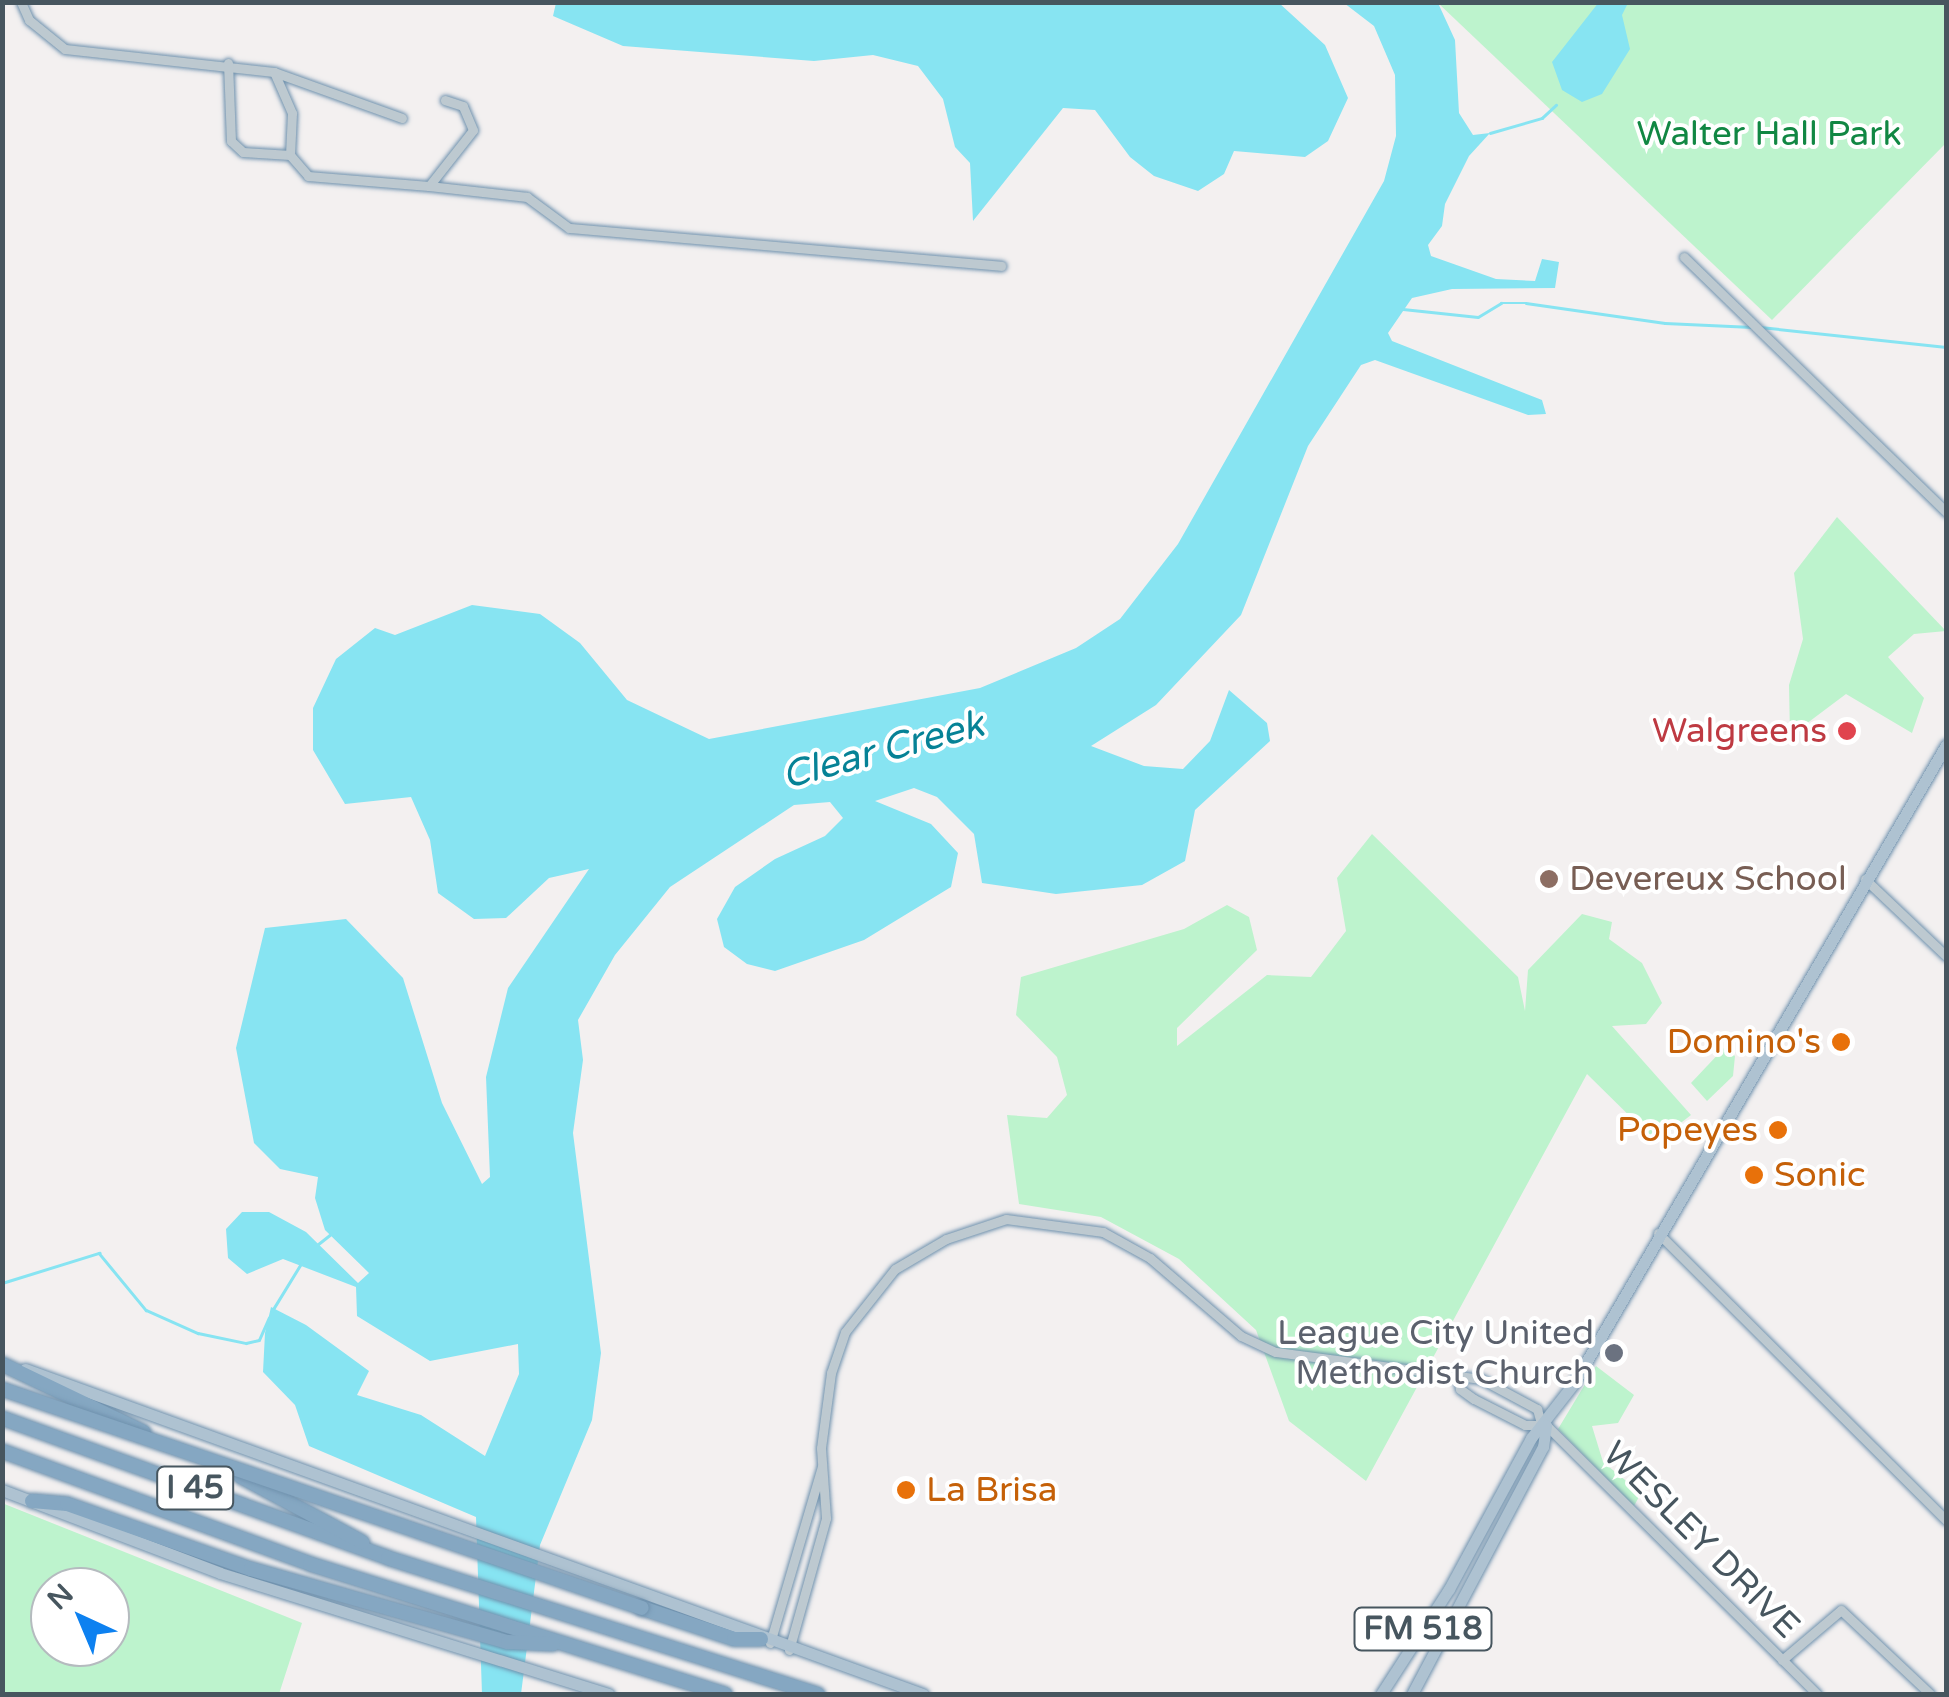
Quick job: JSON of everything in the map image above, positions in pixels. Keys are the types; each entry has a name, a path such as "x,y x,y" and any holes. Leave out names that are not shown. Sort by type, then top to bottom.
{"highway":[{"path":"2,1363 291,1499 388,1558"},
{"path":"2,1389 642,1608 734,1638 765,1641"},
{"name":"I 45","path":"2,1418 388,1558 818,1694"},
{"name":"I 45","path":"2,1451 378,1584 725,1694"},
{"path":"32,1501 67,1504 168,1539 508,1642 574,1644"}],"main road":[{"name":"FM 518","path":"1381,1694 1457,1576 1531,1438 1544,1424 1946,745"},
{"path":"2,1363 519,1546 789,1650 923,1694"},
{"name":"FM 518","path":"1412,1694 1543,1447 1544,1424"},
{"path":"2,1490 220,1572 609,1694"}],"street":[{"path":"21,2 29,20 65,50 228,63 274,72 402,118"},
{"path":"228,63 231,141 243,152 290,155"},
{"path":"274,72 292,113 290,155 308,176 527,198 569,228 1001,266"},
{"path":"429,186 472,130 462,106 445,100"},
{"path":"1684,257 1706,283 1752,317 1946,512"},
{"path":"1865,879 1946,956"},
{"name":"WESLEY DRIVE","path":"822,1466 831,1373 845,1332 895,1269 946,1239 1006,1218 1103,1232 1150,1258 1241,1336 1276,1352 1494,1384 1537,1409 1544,1424 1817,1694"},
{"path":"1658,1233 1946,1520"},
{"path":"1458,1378 1460,1389 1474,1399 1525,1425 1544,1424"},
{"path":"765,1641 822,1466"},
{"path":"789,1650 826,1518 822,1466"},
{"path":"1782,1660 1841,1610 1930,1694"}],"green space":[{"name":"Walter Hall Park","path":"1438,3 1946,3 1946,143 1772,320"},
{"path":"1837,517 1946,631 1914,634 1888,657 1924,698 1912,733 1846,694 1790,736 1789,685 1803,639 1794,573"},
{"path":"1372,834 1518,977 1525,1011 1528,970 1582,914 1612,922 1609,939 1642,963 1662,1003 1646,1024 1612,1026 1691,1115 1656,1142 1587,1074 1366,1481 1289,1421 1256,1330 1179,1259 1101,1217 1019,1204 1007,1115 1047,1118 1067,1095 1057,1057 1016,1015 1021,977 1184,929 1227,905 1249,917 1257,950 1177,1028 1177,1046 1267,975 1311,977 1346,931 1337,878"},
{"path":"1724,1048 1735,1056 1733,1076 1707,1101 1691,1083"},
{"path":"1596,1366 1634,1395 1618,1423 1592,1426 1603,1462 1641,1493 1634,1506 1558,1429"},
{"path":"2,1503 302,1623 279,1694 3,1694"}],"water":[{"path":"1599,2 1628,3 1622,15 1630,49 1602,94 1582,102 1562,90 1552,62"},
{"path":"556,3 1279,3 1325,45 1348,98 1328,141 1305,157 1234,151 1224,174 1198,191 1154,176 1130,157 1095,110 1063,108 973,221 970,163 955,147 943,99 918,66 873,55 814,61 623,46 553,16"},
{"name":"Clear Creek","path":"1344,3 1438,3 1455,40 1459,113 1473,135 1490,133 1469,156 1445,204 1442,226 1428,245 1431,256 1496,279 1535,281 1542,259 1559,262 1555,288 1452,289 1412,298 1388,333 1392,341 1542,400 1546,414 1528,415 1375,360 1361,365 1308,446 1241,615 1156,705 1091,746 1144,766 1183,769 1210,741 1229,690 1267,723 1270,741 1195,810 1185,861 1142,885 1056,894 982,883 974,834 937,797 914,788 875,801 931,824 958,853 951,887 864,940 775,971 747,964 724,947 717,919 735,887 775,859 825,836 843,818 830,802 794,805 670,887 615,955 578,1020 583,1060 573,1133 601,1353 592,1420 540,1545 521,1694 482,1694 476,1517 309,1446 295,1405 263,1372 265,1333 271,1307 306,1325 369,1371 357,1395 421,1415 485,1456 519,1374 518,1344 430,1361 357,1316 356,1287 283,1259 247,1274 228,1258 226,1229 242,1212 269,1212 306,1232 358,1283 369,1273 325,1230 315,1198 318,1177 280,1169 254,1143 236,1048 265,928 346,919 403,978 442,1103 482,1184 490,1177 486,1077 508,988 589,869 549,878 506,918 474,919 438,893 430,840 411,797 345,804 313,750 313,708 336,659 375,628 395,635 472,605 540,614 580,643 627,700 709,739 980,688 1076,648 1120,619 1178,544 1384,181 1396,136 1395,75 1374,26"}],"waterway":[{"path":"1490,133 1542,118 1556,105"},
{"path":"1403,309 1478,317 1501,303 1526,303 1665,323 1752,327"},
{"path":"1760,327 1946,347"},
{"path":"317,1245 330,1235"},
{"path":"2,1283 99,1253 146,1310 198,1333 246,1343 259,1340 269,1318"},
{"path":"272,1311 302,1262"}],"place":[{"name":"Walgreens","path":"1847,731"},
{"name":"Devereux School","path":"1549,879"},
{"name":"Domino's","path":"1841,1042"},
{"name":"Popeyes","path":"1778,1130"},
{"name":"Sonic","path":"1754,1175"},
{"name":"League City United Methodist Church","path":"1614,1353"},
{"name":"La Brisa","path":"906,1490"}]}
